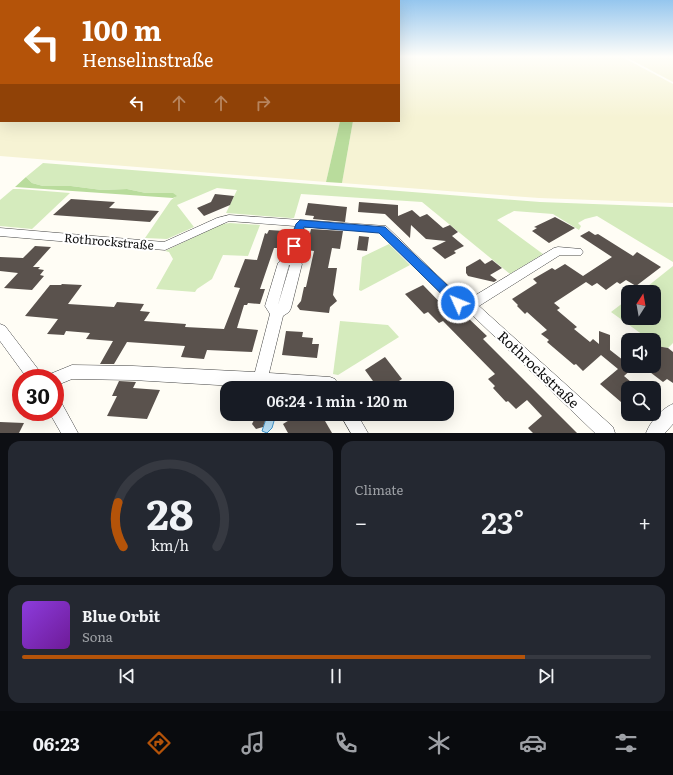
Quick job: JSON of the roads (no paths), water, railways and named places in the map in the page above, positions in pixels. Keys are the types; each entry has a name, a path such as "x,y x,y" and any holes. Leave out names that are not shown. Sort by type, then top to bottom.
{"street":[{"name":"Rothrockstraße","path":"0,232 166,246 225,219 382,230 458,303 470,305 607,433"},
{"path":"260,380 277,313 285,308 296,264 291,258 300,224"},
{"path":"470,305 558,250 577,252"},
{"path":"0,330 29,369"},
{"path":"64,375 72,372 133,373 278,381"},
{"path":"654,433 673,412"},
{"path":"63,421 70,433"},
{"path":"352,421 360,433"}],"water":[{"path":"265,421 274,421 272,428 267,433 262,431"}]}
